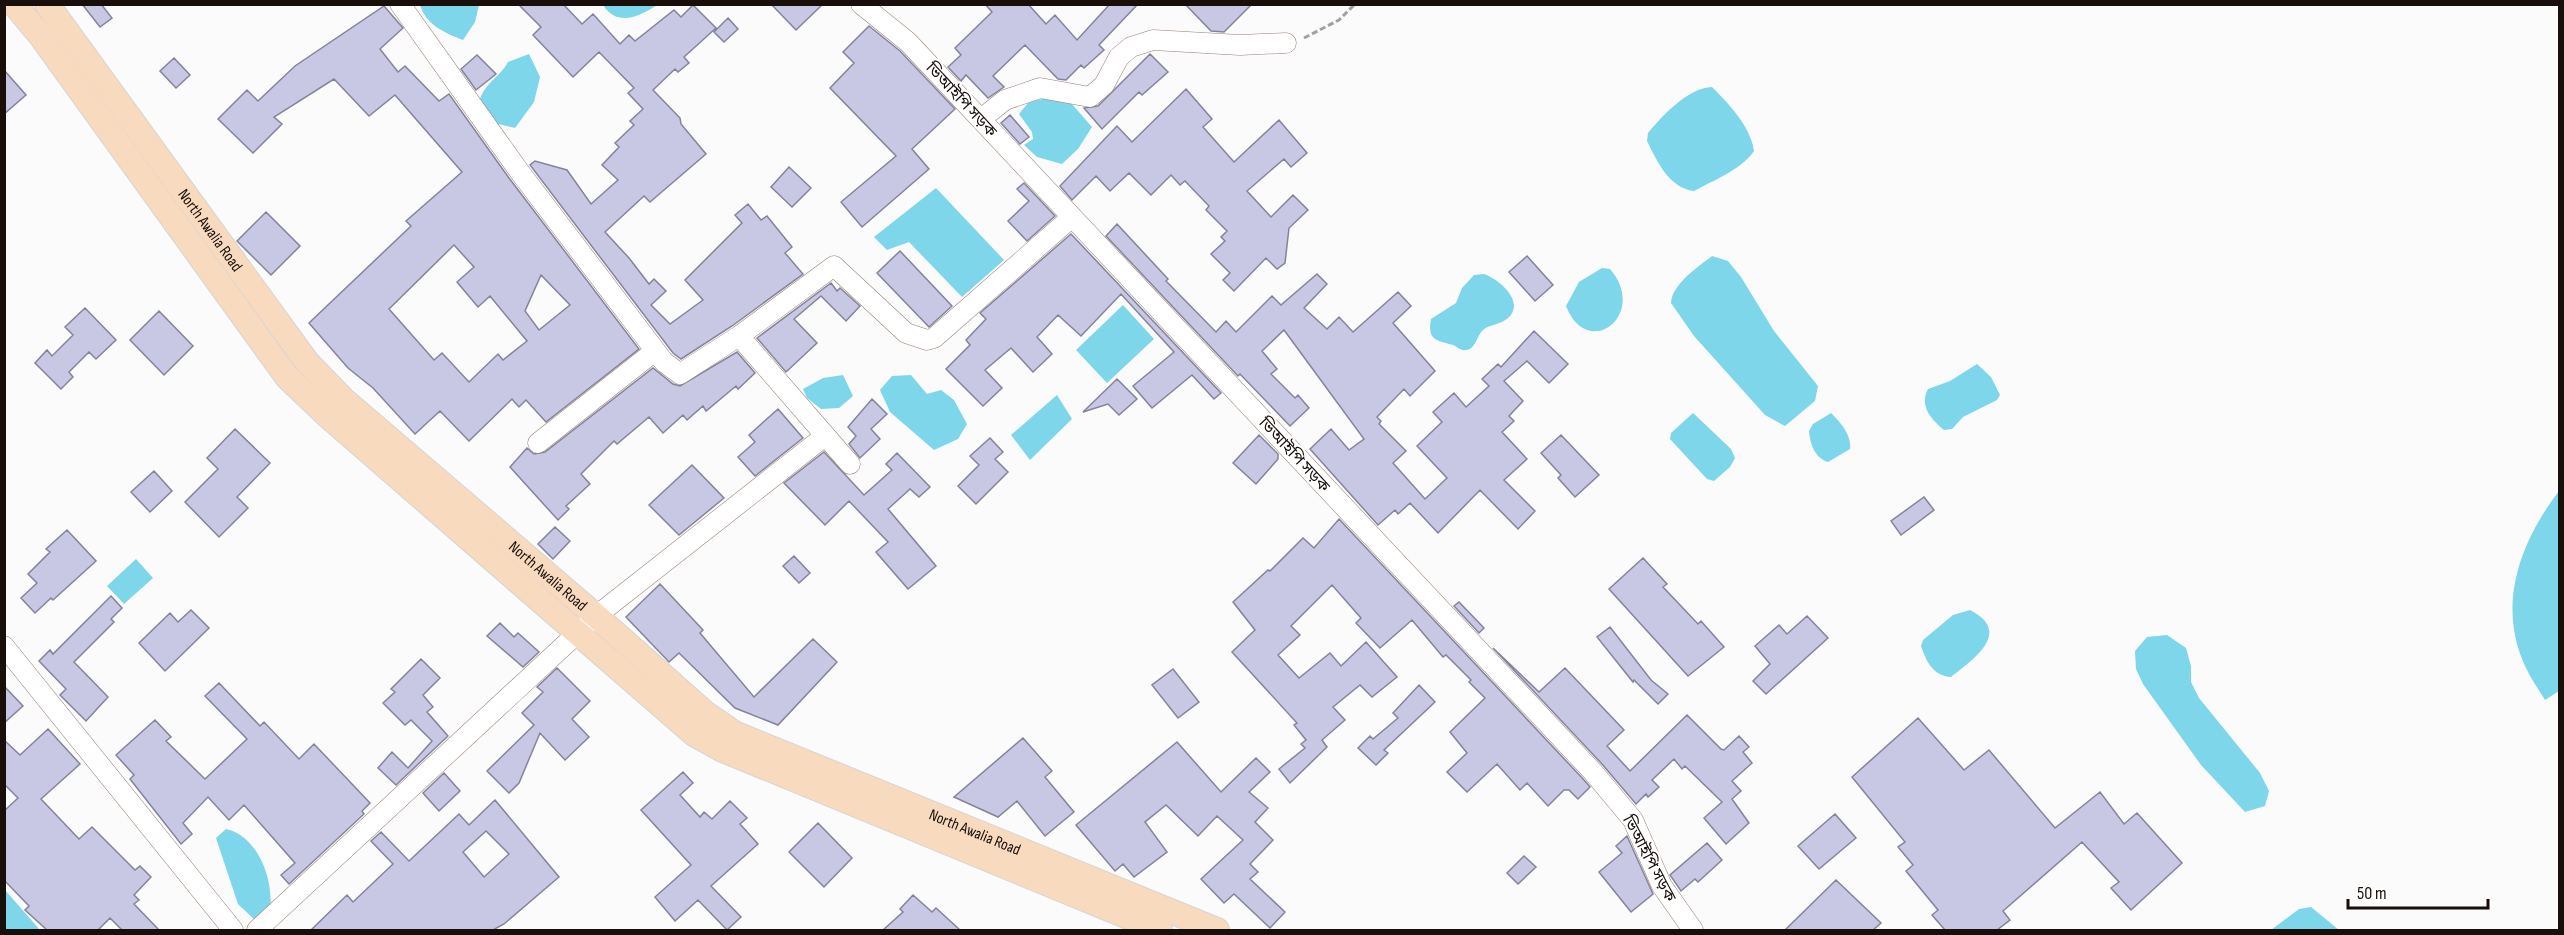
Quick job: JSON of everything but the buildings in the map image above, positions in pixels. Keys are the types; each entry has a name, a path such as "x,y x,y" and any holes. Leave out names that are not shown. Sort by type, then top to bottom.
{"main road":[{"name":"North Awalia Road","path":"14,4 40,35 287,377 329,417 587,624 734,733 1217,930"},
{"name":"North Awalia Road","path":"48,4 307,362 344,400 587,624 694,734 723,750 1160,930"}],"street":[{"path":"400,4 519,171 655,351 664,362 680,374 739,336 834,266 906,333 927,340 934,338 1072,217"},
{"name":"ভিআইপি সড়ক","path":"861,4 908,42 1593,772 1633,820 1662,886 1693,930"},
{"path":"981,119 1005,100 1040,88 1090,96 1104,85 1119,57 1131,47 1153,40 1240,45 1286,43"},
{"path":"739,336 850,464"},
{"path":"538,443 655,351"},
{"path":"257,930 587,624 825,436"},
{"path":"4,646 233,930"}],"path":[{"path":"1286,43 1308,36 1339,20 1355,4"}],"water":[{"path":"420,4 479,5 475,22 463,40 431,23"},
{"path":"603,5 657,5 636,16 621,18 609,12"},
{"path":"529,54 540,77 534,102 515,128 498,124 480,99 486,88 508,62"},
{"path":"1712,87 1744,125 1754,151 1735,169 1694,191 1678,185 1665,172 1647,141 1648,133 1685,97"},
{"path":"1049,97 1071,103 1092,127 1078,149 1062,164 1037,157 1024,145 1033,139 1032,132 1019,114 1028,103"},
{"path":"936,188 1004,260 962,297 909,242 887,250 874,237"},
{"path":"1712,256 1728,261 1741,277 1774,331 1818,386 1815,401 1785,426 1765,415 1694,336 1671,303 1672,296 1681,283"},
{"path":"1602,268 1610,269 1620,286 1623,302 1619,315 1611,325 1600,331 1588,330 1576,322 1566,306 1579,282"},
{"path":"1484,274 1497,281 1508,292 1514,305 1513,312 1502,322 1483,330 1474,345 1466,350 1434,338 1430,332 1431,319 1456,303 1462,288 1474,275"},
{"path":"1123,305 1154,339 1107,383 1076,350"},
{"path":"1977,364 1991,377 2000,395 1997,400 1963,417 1952,429 1944,430 1931,417 1926,407 1928,389 1950,381"},
{"path":"843,375 853,396 839,408 821,409 807,398 803,389 823,378"},
{"path":"911,375 927,394 941,390 954,400 967,424 958,439 934,450 890,412 880,390 892,376"},
{"path":"1057,395 1072,419 1030,460 1011,435"},
{"path":"1693,413 1731,449 1735,458 1730,467 1714,481 1707,479 1670,439 1671,433"},
{"path":"1831,413 1847,434 1850,449 1828,462 1814,450 1809,431 1813,424"},
{"path":"2559,491 2559,691 2545,700 2528,672 2517,645 2513,621 2513,598 2517,575 2533,531"},
{"path":"136,559 153,578 124,604 107,586"},
{"path":"1970,610 1982,618 1988,627 1989,636 1985,645 1970,662 1951,677 1939,674 1925,657 1921,646 1923,640 1953,615"},
{"path":"2167,635 2186,648 2191,666 2191,682 2199,698 2260,773 2269,791 2265,806 2245,812 2201,765 2143,684 2136,669 2135,651 2147,637"},
{"path":"226,829 247,840 262,861 266,873 271,898 270,910 256,921 238,904 216,838"},
{"path":"5,890 40,930 5,930"},
{"path":"2311,907 2339,930 2271,930 2299,909"}]}
